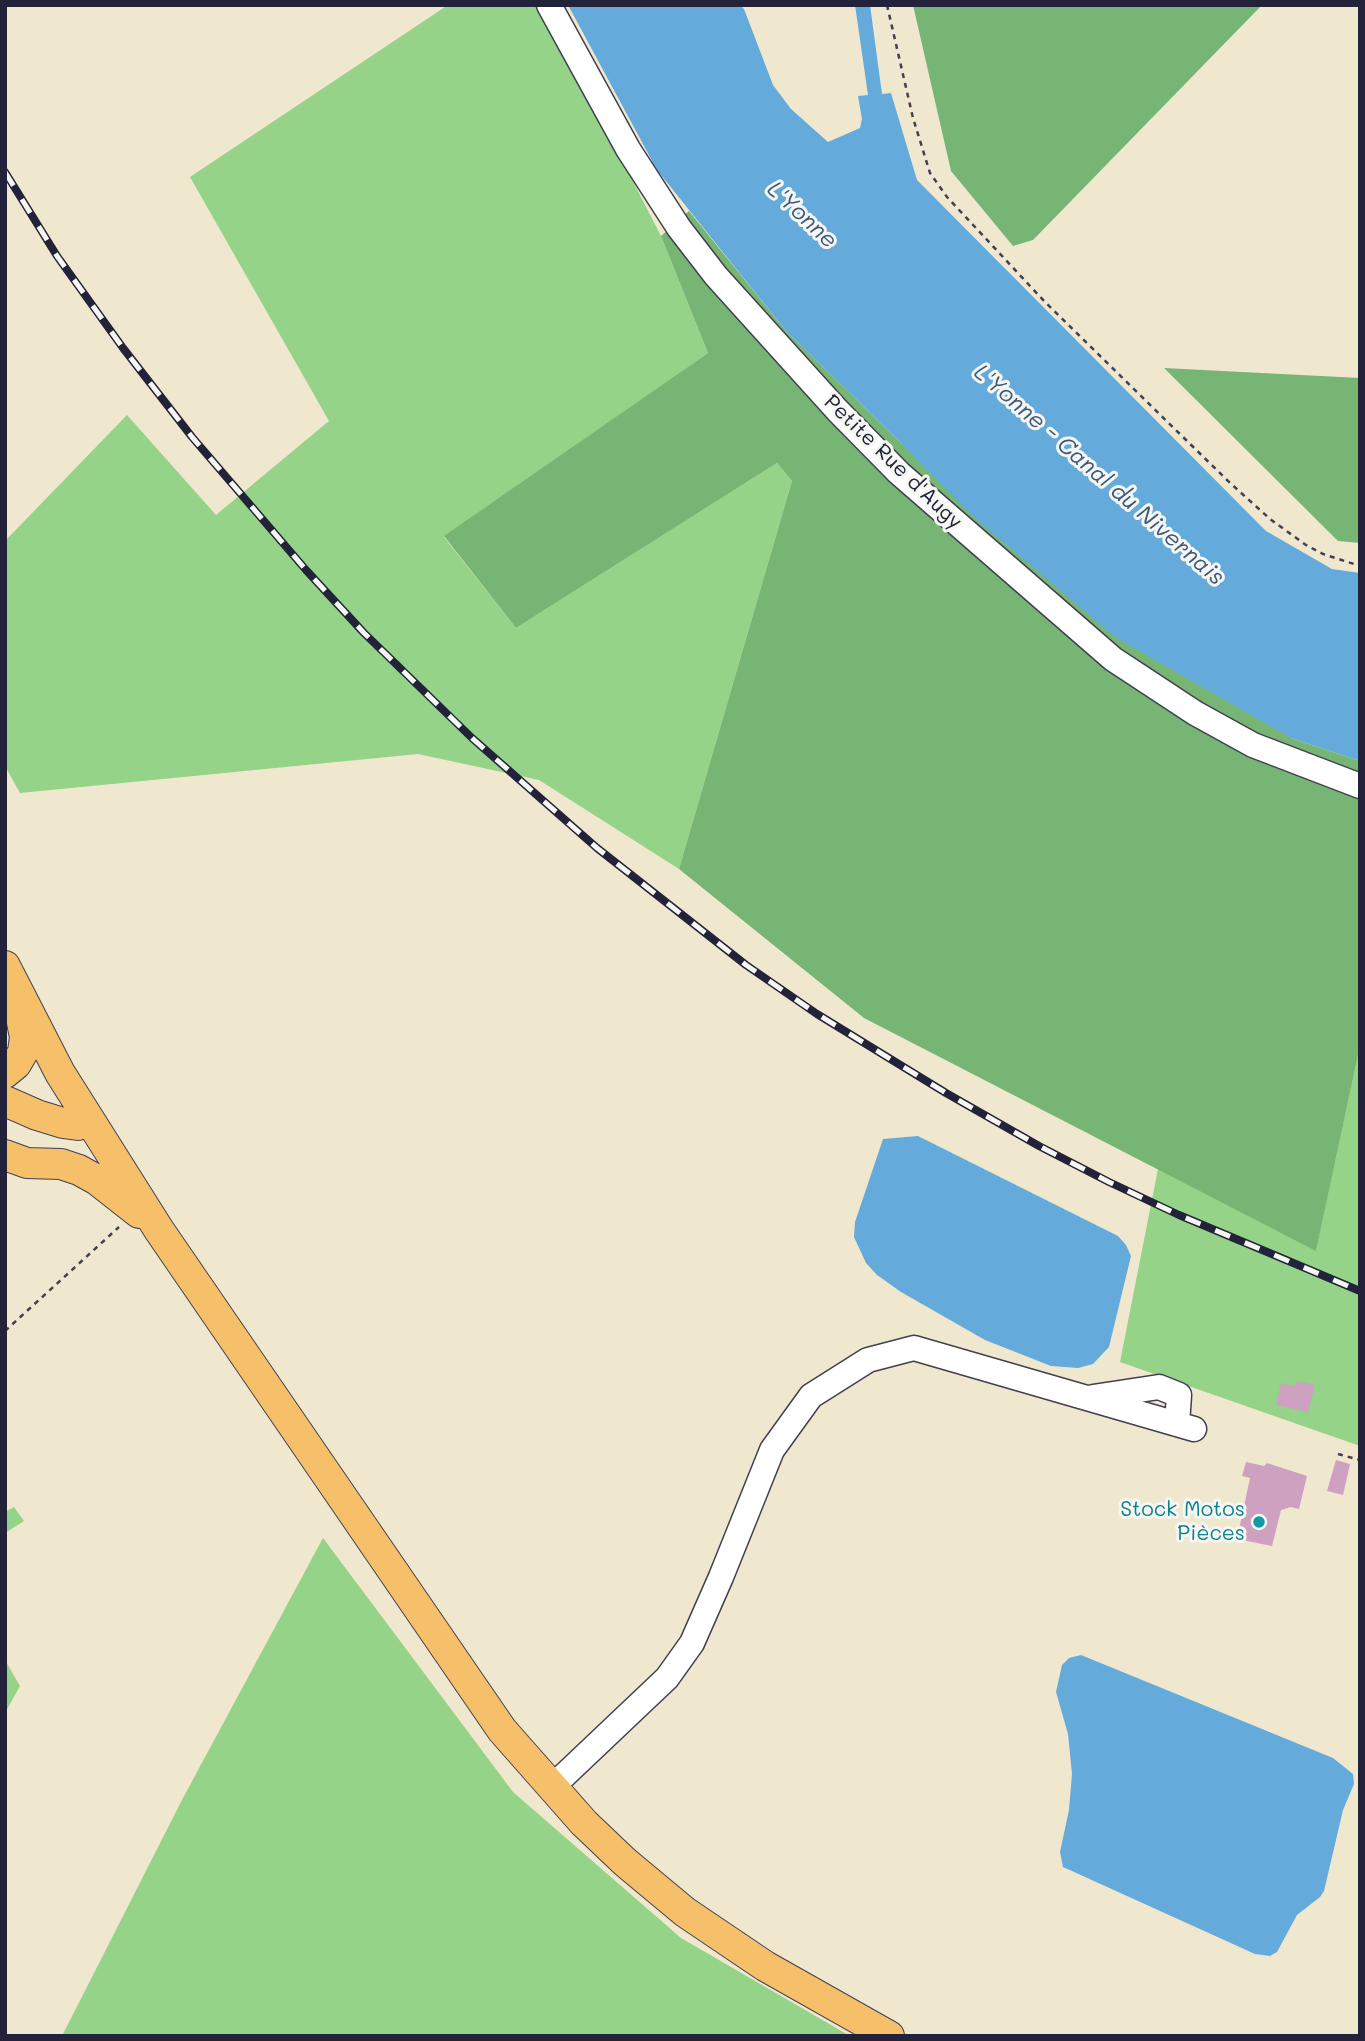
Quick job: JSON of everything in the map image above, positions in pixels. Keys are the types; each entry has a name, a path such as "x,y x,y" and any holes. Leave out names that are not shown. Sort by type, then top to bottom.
{"main road":[{"path":"5,1073 16,1064 23,1052 25,1037 10,978"},
{"path":"10,978 96,1132 159,1230 502,1730 551,1788 625,1863 685,1912 765,1966 889,2036"},
{"path":"5,1101 37,1115 96,1132"},
{"path":"61,1164 96,1132"},
{"path":"5,1155 27,1163 61,1164 79,1170 97,1180 159,1230"}],"street":[{"name":"Petite Rue d'Augy","path":"549,5 628,149 679,228 716,276 837,410 899,473 1112,659 1195,713 1253,745 1360,786"},
{"path":"551,1788 667,1678 692,1643 772,1450 811,1396 868,1360 914,1348 1185,1426"}],"path":[{"path":"887,5 913,118 930,173 954,206 1045,302 1270,519 1323,554 1360,566"},
{"path":"5,1331 116,1231 134,1209"},
{"path":"1338,1454 1360,1460"}],"green space":[{"path":"448,5 542,5 661,236 708,353 444,537 516,628 777,463 792,481 679,869 539,780 418,754 20,793 5,766 5,541 127,415 216,515 329,421 190,177"},
{"path":"913,5 1262,5 1033,240 1013,246 951,171"},
{"path":"689,211 786,331 901,443 1291,738 1360,761 1360,1046 1316,1251 864,1018 679,869 792,481 777,463 516,628 444,536 708,353 661,236"},
{"path":"1164,368 1360,378 1360,543 1338,541"},
{"path":"1360,1046 1360,1446 1120,1362 1158,1169 1316,1250"},
{"path":"14,1507 24,1521 5,1533 5,1512"},
{"path":"323,1538 513,1792 681,1938 850,2036 62,2036 183,1798"},
{"path":"5,1660 20,1686 5,1713"}],"water":[{"path":"568,5 740,5 744,9 773,85 791,109 828,142 860,128 862,119 858,96 868,95 855,5 870,5 882,94 891,93 917,180 1266,531 1332,569 1360,573 1360,761 1291,738 1115,637 970,514 786,331 657,170"},
{"path":"918,1136 1118,1236 1126,1245 1131,1256 1109,1347 1093,1364 1078,1368 1051,1366 985,1340 901,1292 877,1275 866,1263 854,1237 855,1222 883,1139"},
{"path":"1081,1655 1333,1758 1353,1774 1354,1784 1343,1810 1324,1891 1297,1915 1277,1952 1270,1956 1255,1954 1063,1867 1060,1852 1069,1810 1072,1774 1068,1734 1056,1692 1062,1665 1069,1658"}],"building":[{"path":"1297,1381 1315,1385 1308,1412 1276,1405 1281,1383 1295,1386"},
{"path":"1336,1460 1350,1464 1343,1495 1327,1491"},
{"path":"1246,1462 1264,1466 1267,1463 1307,1476 1299,1509 1291,1507 1281,1510 1272,1546 1237,1539 1250,1478 1242,1476"}],"railway":[{"path":"5,172 57,256 123,348 192,437 306,570 364,633 472,738 597,848 746,965 817,1014 946,1093 1109,1182 1179,1215 1360,1291"}],"place":[{"name":"Stock Motos Pièces","path":"1259,1522"}],"water label":[{"name":"L'Yonne","path":"802,215"},
{"name":"L'Yonne - Canal du Nivernais","path":"1099,475"}]}
